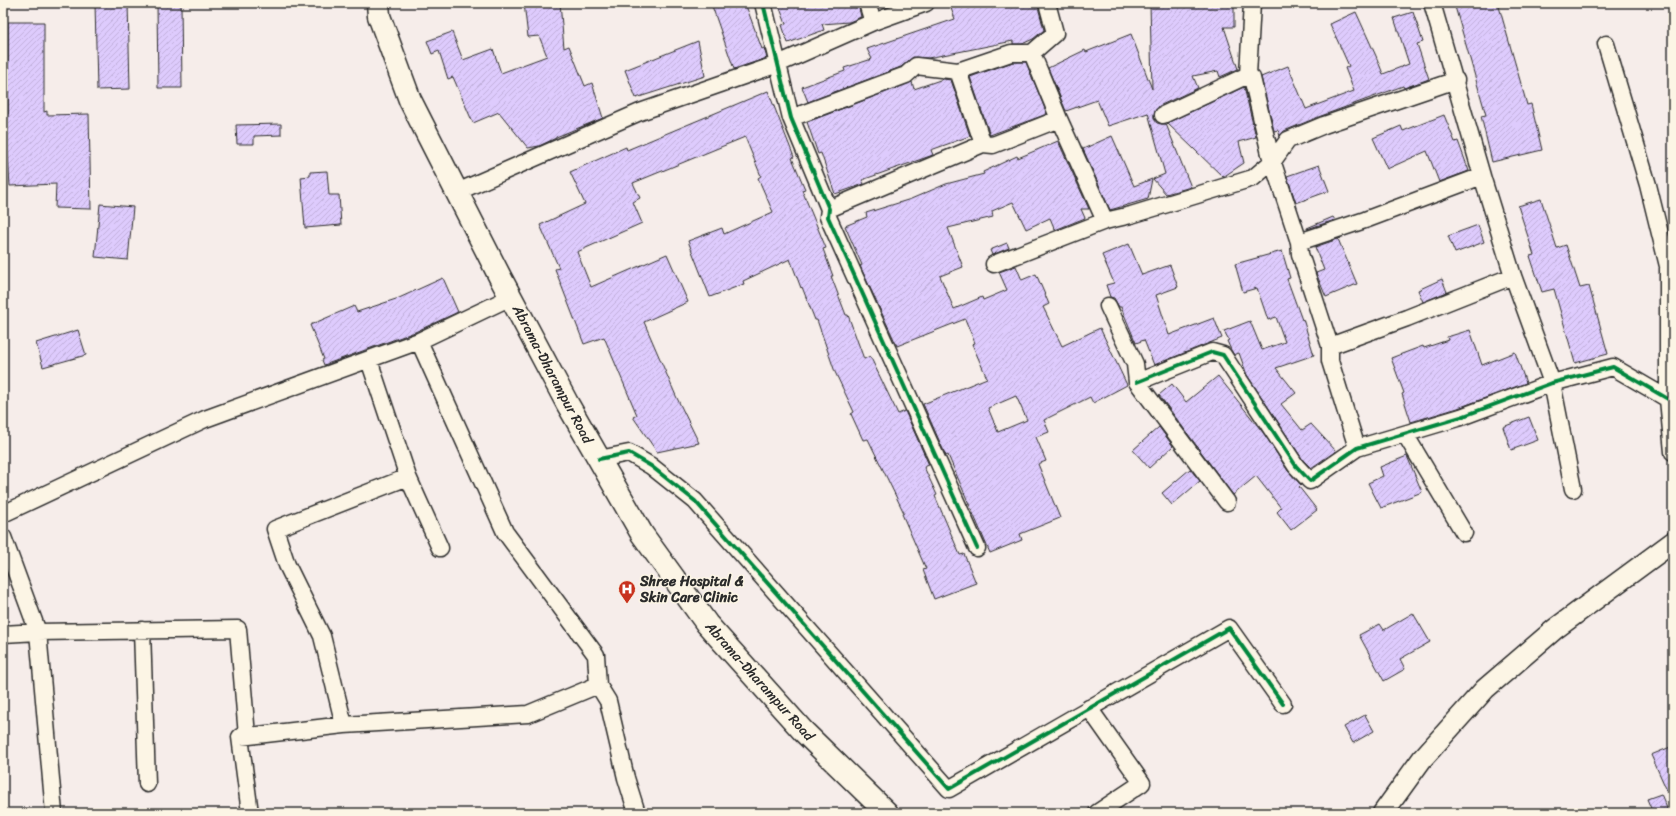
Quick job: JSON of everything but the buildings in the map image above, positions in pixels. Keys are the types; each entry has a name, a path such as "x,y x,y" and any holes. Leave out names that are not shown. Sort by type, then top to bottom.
{"main road":[{"name":"Abrama-Dharampur Road","path":"378,3 379,16 410,100 567,403 642,534 708,624 803,731 887,813"}],"street":[{"path":"763,3 791,118 829,209 828,217 977,548"},
{"path":"867,3 873,22"},
{"path":"457,192 640,112 778,64 873,22 926,3"},
{"path":"791,118 906,75 916,66 958,71 1011,53 1032,53 1055,33 1047,3"},
{"path":"1248,76 1252,3"},
{"path":"1432,3 1456,80 1482,176 1513,276 1552,383 1573,490"},
{"path":"1606,44 1648,185 1668,266 1668,399 1673,452"},
{"path":"1032,53 1059,119 1105,221"},
{"path":"958,71 983,144"},
{"path":"1163,115 1248,76"},
{"path":"1248,76 1252,78 1273,160 1299,242 1300,254 1330,346 1330,361 1357,448"},
{"path":"994,264 1105,221 1131,216 1253,178 1273,160 1288,140 1324,125 1456,80"},
{"path":"829,209 983,144 993,145 1059,119"},
{"path":"1299,242 1365,220 1482,176"},
{"path":"1330,346 1513,276"},
{"path":"3,514 205,419 419,341 511,296"},
{"path":"1108,306 1135,364 1137,382 1227,502"},
{"path":"419,341 505,532 596,655 598,685 608,701 626,778 638,813"},
{"path":"1137,382 1212,352 1223,355 1296,466 1310,481 1357,448 1461,417 1552,383 1614,367 1668,399"},
{"path":"369,360 408,476 440,548"},
{"path":"1405,434 1464,533"},
{"path":"599,459 629,453 651,466 695,501 949,789 1229,628 1283,704"},
{"path":"344,725 322,636 287,565 275,529 408,476"},
{"path":"3,537 38,632 54,813"},
{"path":"1384,813 1422,759 1485,689 1555,629 1673,542"},
{"path":"3,634 38,632 238,629 247,736"},
{"path":"142,630 147,784"},
{"path":"250,813 240,737 344,725 528,714 598,685"},
{"path":"1089,708 1142,783 1097,813"}],"cycle path":[{"path":"763,3 791,118 829,209 828,217 977,548"},
{"path":"1137,382 1212,352 1223,355 1296,466 1310,481 1357,448 1461,417 1552,383 1613,367 1668,399"},
{"path":"599,459 629,453 651,466 695,501 949,789 1229,628 1283,704"}],"place":[{"name":"Shree Hospital & Skin Care Clinic","path":"627,604"}]}
